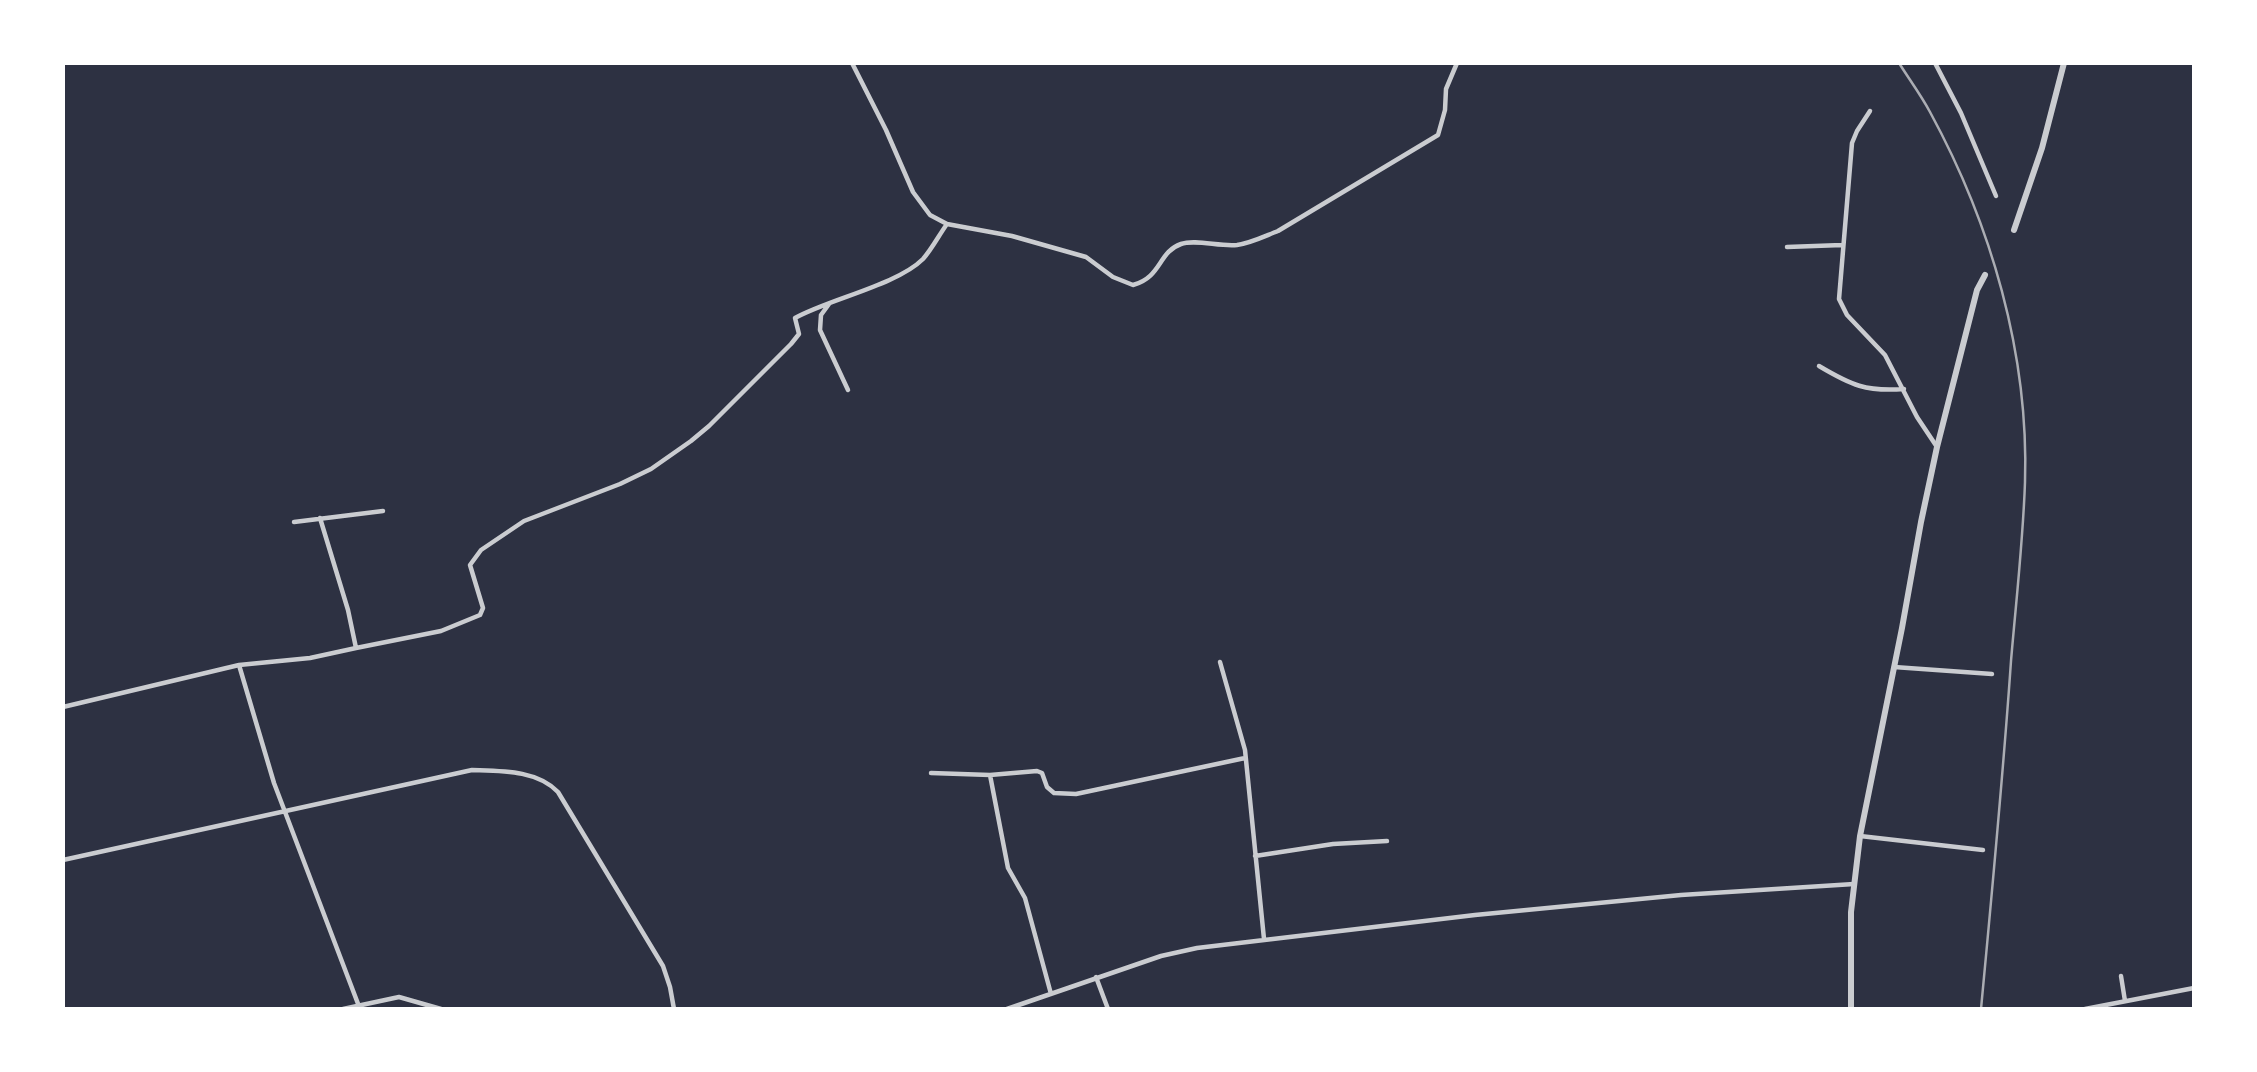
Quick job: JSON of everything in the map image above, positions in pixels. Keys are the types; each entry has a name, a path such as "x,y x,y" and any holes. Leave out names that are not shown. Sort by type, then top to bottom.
{"street":[{"path":"852,63 918,201 930,215 947,223 1052,246 1086,257 1113,277 1133,285 1151,278 1168,253 1181,244 1236,245 1279,231 1386,164 1432,139 1440,130 1446,89 1457,63"},
{"path":"1935,63 1961,113 1996,196"},
{"path":"2014,230 2042,148 2064,63"},
{"path":"1870,111 1852,143 1838,294 1841,307 1885,355 1917,417 1937,447"},
{"path":"63,707 239,665 310,658 441,631 481,615 483,608 470,565 475,555 524,521 642,474 691,441 792,344 799,334 795,318 894,277 916,264 924,258 947,223"},
{"path":"1787,247 1842,244"},
{"path":"1851,1009 1851,912 1860,836 1937,447 1977,290 1985,275"},
{"path":"830,303 821,316 820,330 848,390"},
{"path":"1819,366 1838,377 1872,390 1904,389"},
{"path":"294,522 383,511"},
{"path":"320,518 348,610 356,648"},
{"path":"1220,663 1245,758 1264,939"},
{"path":"239,665 284,810 359,1007"},
{"path":"1894,667 1992,674"},
{"path":"930,773 990,775 1037,771 1042,773 1047,786 1054,793 1076,794 1245,758"},
{"path":"63,859 472,770 500,771 541,778 558,792 663,966 674,1009"},
{"path":"990,775 1008,868 1025,898 1051,993"},
{"path":"1860,836 1983,850"},
{"path":"1255,856 1312,846 1387,841"},
{"path":"1007,1009 1096,977 1185,950 1475,915 1681,895 1855,884"},
{"path":"2121,976 2125,1001"},
{"path":"1096,977 1108,1009"},
{"path":"2085,1009 2194,988"},
{"path":"343,1009 399,998 441,1009"}],"railway":[{"path":"1899,63 1930,112 1952,155 1988,245 2013,338 2025,434 2023,527 1981,1009"}]}
